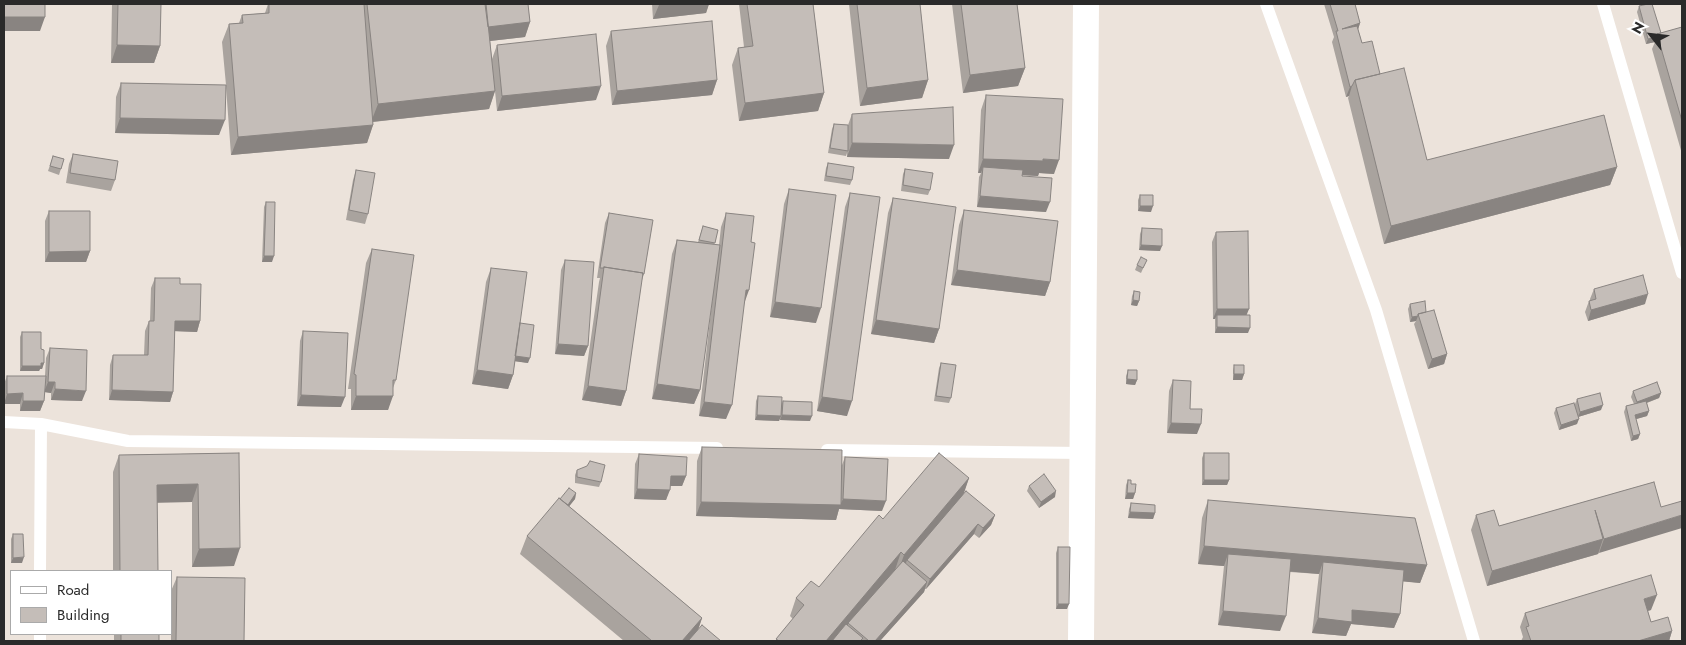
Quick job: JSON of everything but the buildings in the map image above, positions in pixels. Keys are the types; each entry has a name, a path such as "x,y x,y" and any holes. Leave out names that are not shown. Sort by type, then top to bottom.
{"street":[{"path":"1081,641 1086,4"}],"lane":[{"path":"1266,4 1376,310 1474,641"},
{"path":"1603,4 1682,273"},
{"path":"4,422 40,424 128,441 734,448"},
{"path":"40,424 40,570"},
{"path":"814,449 1083,453"}]}
